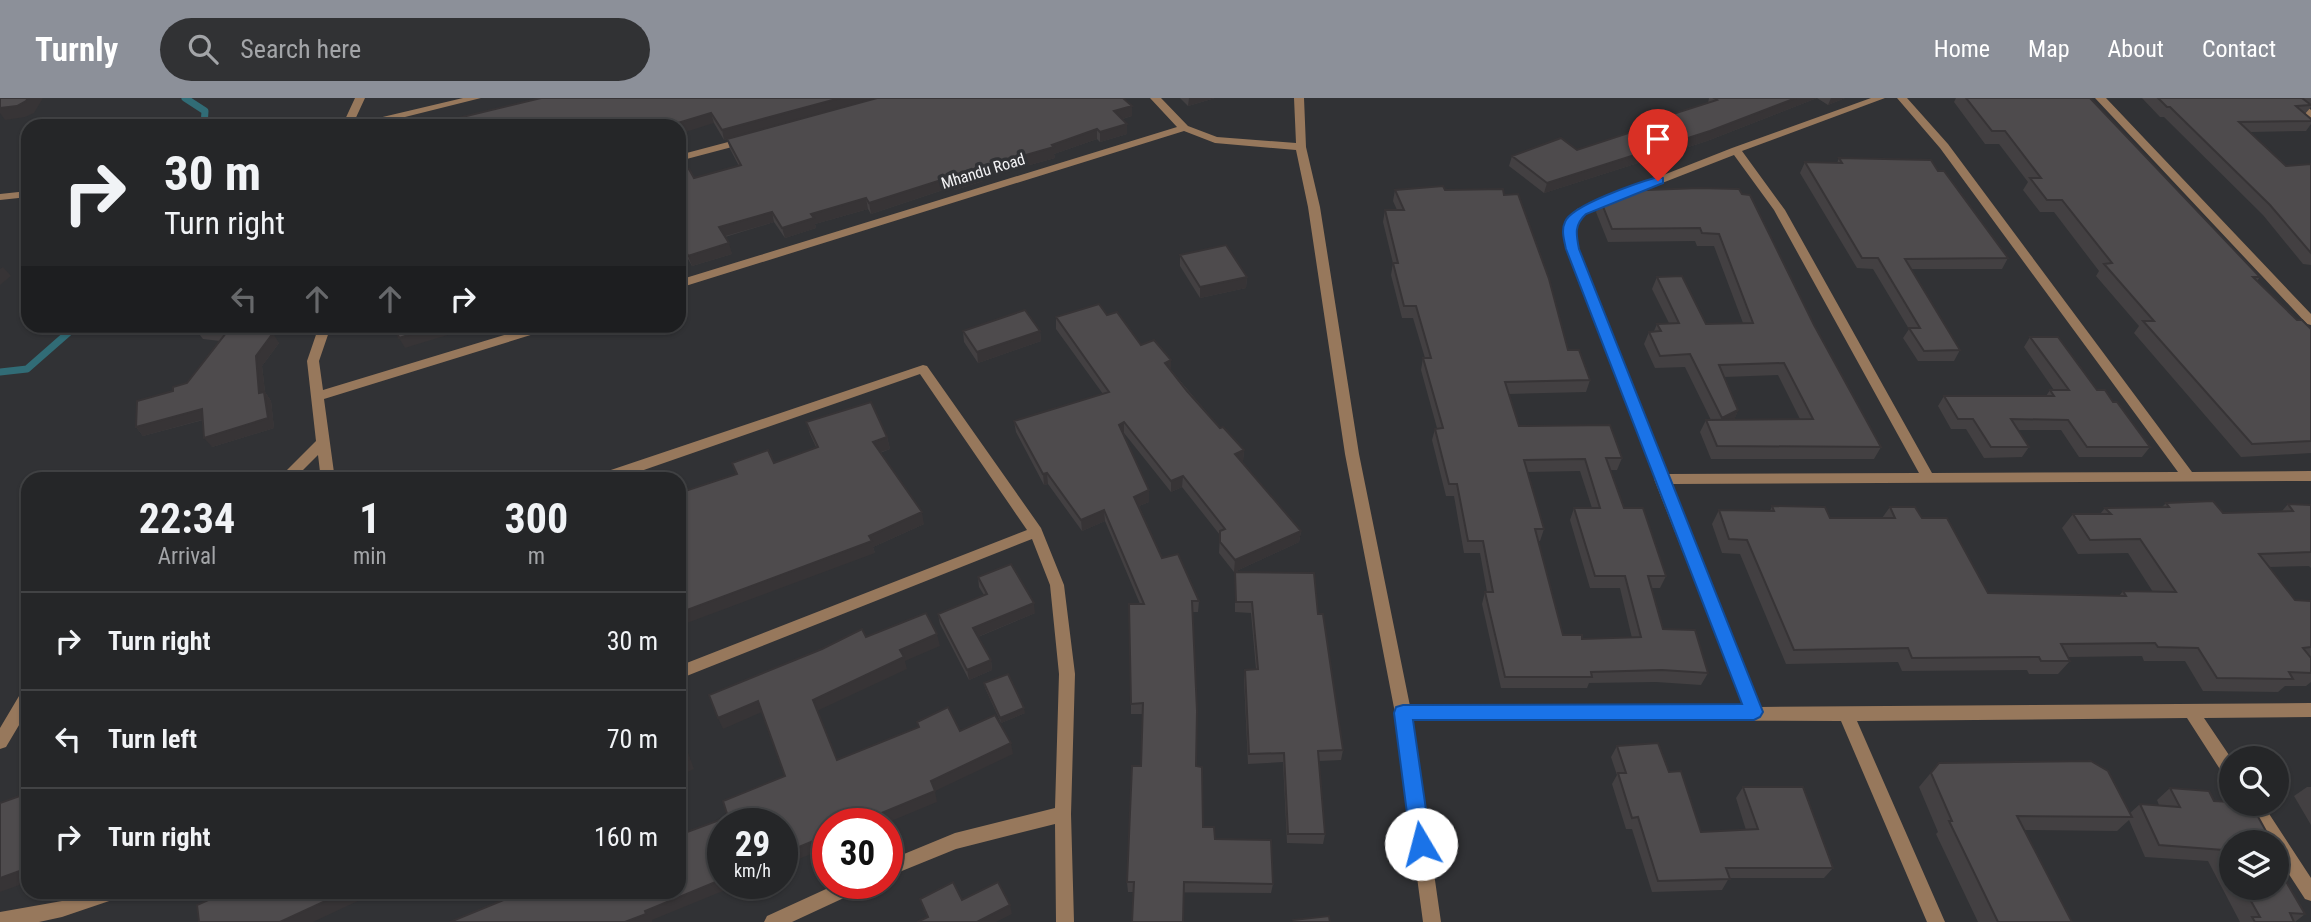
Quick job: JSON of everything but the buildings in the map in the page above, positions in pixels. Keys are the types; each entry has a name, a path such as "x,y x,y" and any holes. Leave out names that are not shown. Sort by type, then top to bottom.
{"street":[{"path":"350,119 360,98"},
{"path":"388,119 476,98"},
{"path":"1155,98 1184,128 1214,140 1301,147"},
{"path":"1299,98 1301,147 1314,207 1352,454 1403,713 1432,922"},
{"path":"1754,712 1573,249 1569,233 1571,221 1581,211 1736,150 1880,98"},
{"path":"1902,98 1944,146 2189,477"},
{"path":"2100,98 2311,321"},
{"path":"2291,98 2311,115"},
{"path":"411,114 412,119"},
{"name":"Mhandu Road","path":"686,282 1184,128"},
{"path":"686,156 757,137"},
{"path":"1736,150 1779,210 1928,477"},
{"path":"0,197 21,195"},
{"path":"323,333 313,361 327,472"},
{"path":"319,396 523,333"},
{"path":"621,472 923,369 1037,532 1057,585 1067,674 1063,814 1065,922"},
{"path":"292,472 324,442"},
{"path":"1661,479 2311,477"},
{"path":"686,670 1037,532"},
{"path":"0,742 21,708"},
{"path":"1403,713 1846,714 2311,710"},
{"path":"2191,711 2219,754"},
{"path":"1846,714 1936,922"},
{"path":"903,863 956,841 1063,814"},
{"path":"2261,816 2311,893"},
{"path":"0,921 61,909 91,899"},
{"path":"773,922 823,899"}],"waterway":[{"path":"185,98 205,111 204,119"},
{"path":"0,372 27,369 68,333"}],"route":[{"path":"1421,844 1403,713 1754,712 1661,479 1569,233 1571,221 1581,211 1658,181"}]}
